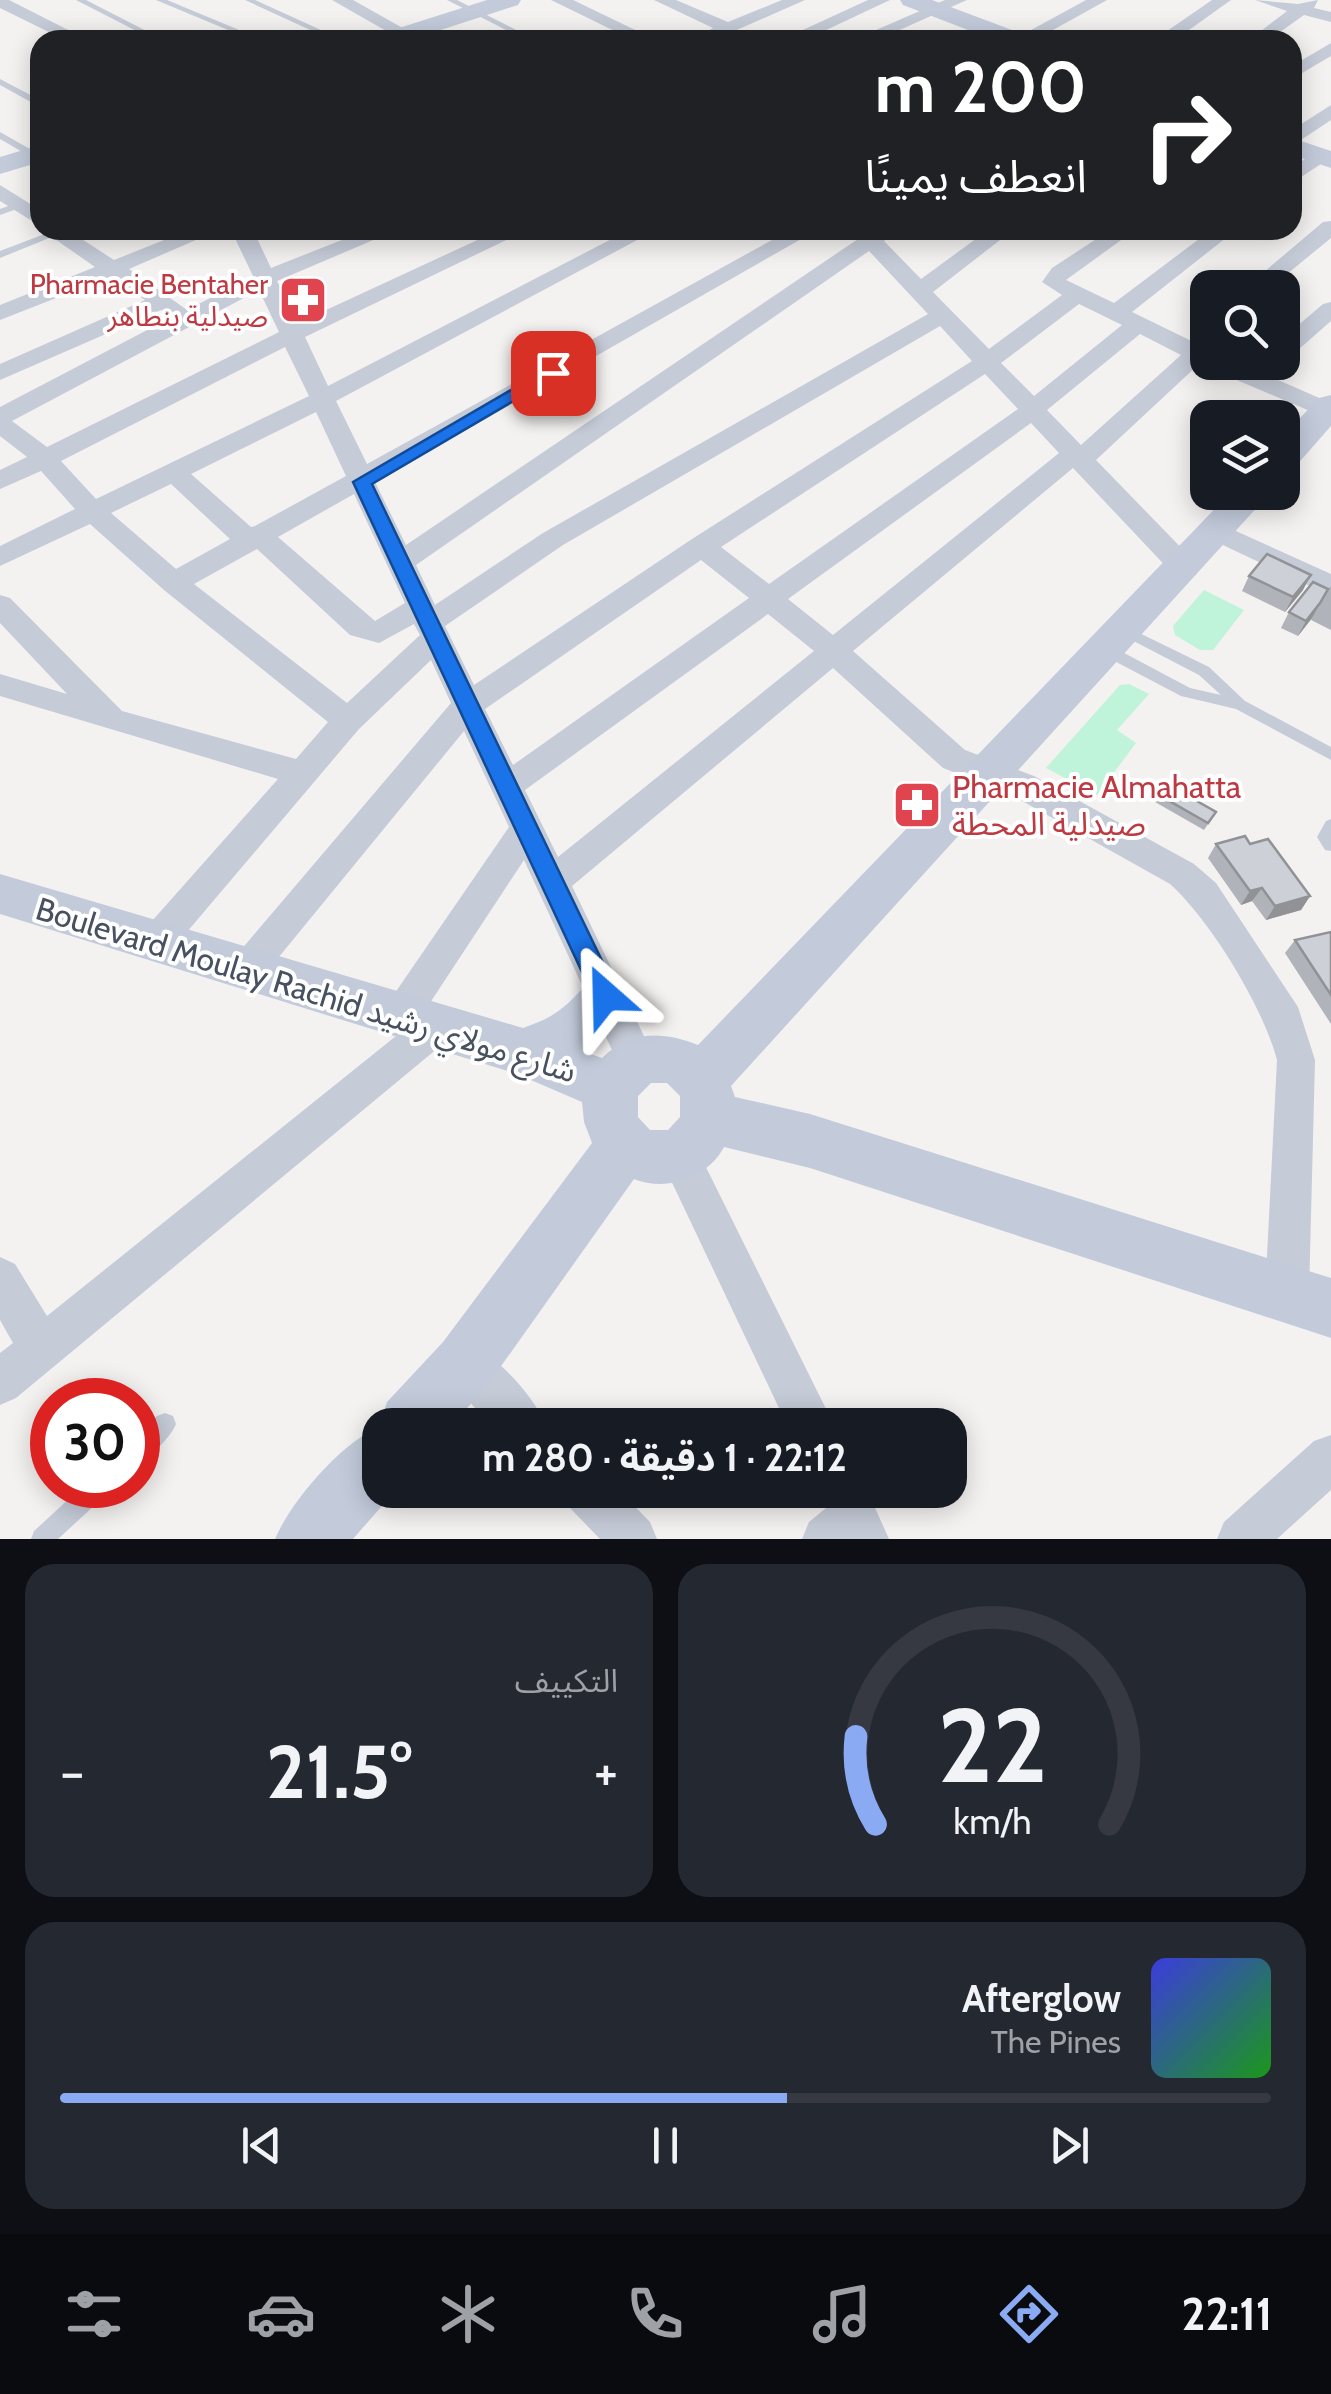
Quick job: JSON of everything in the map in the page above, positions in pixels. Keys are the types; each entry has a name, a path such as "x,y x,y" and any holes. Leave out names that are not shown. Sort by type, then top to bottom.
{"street":[{"path":"340,0 389,30"},
{"path":"424,30 510,0"},
{"path":"559,0 625,30"},
{"path":"662,0 728,28"},
{"path":"813,30 882,0"},
{"path":"911,0 992,30"},
{"path":"886,30 959,0"},
{"path":"1039,30 1099,0"},
{"path":"1178,30 1223,0"},
{"path":"1263,0 1306,4 1331,17"},
{"path":"0,2 58,30"},
{"path":"723,30 784,2"},
{"path":"1271,30 1306,4"},
{"path":"1302,67 1331,48"},
{"path":"1302,135 1331,112"},
{"path":"1302,148 1325,158"},
{"path":"0,166 30,156"},
{"path":"1302,171 1325,158"},
{"path":"0,191 30,210"},
{"path":"1278,270 1331,227"},
{"path":"70,240 188,317"},
{"path":"0,314 184,240"},
{"path":"247,240 606,996 625,1075 608,1116 793,1136 1309,1301 1296,1060 1285,1020 1204,893 1182,874 1022,785 954,759 835,652 702,546"},
{"path":"348,721 174,583 92,511 43,458 0,421 265,278 361,240"},
{"path":"0,481 292,334 494,240"},
{"path":"0,557 322,399 626,240"},
{"path":"174,583 253,537 362,482 788,240"},
{"path":"400,562 863,240"},
{"path":"879,240 919,291 1185,569"},
{"path":"919,291 988,240"},
{"path":"1110,240 1054,280 1056,286 1190,350"},
{"path":"507,786 1032,410 1214,240"},
{"path":"248,969 468,705 702,546 987,362 1076,295"},
{"path":"0,373 162,301"},
{"path":"1300,336 1331,309"},
{"path":"157,941 429,622 553,538 942,315"},
{"path":"552,882 1190,363"},
{"path":"1279,380 1329,409 1300,440"},
{"path":"175,473 360,628 379,632 429,622"},
{"path":"425,1408 985,774 1185,569 1237,510"},
{"path":"1218,532 1331,586"},
{"path":"0,605 111,720"},
{"path":"0,685 302,773"},
{"path":"0,1382 419,1020 527,828"},
{"name":"Boulevard Moulay Rachid شارع مولاي رشيد","path":"0,894 523,1052 625,1075 673,1060 689,1067 678,1124"},
{"path":"523,1052 572,1033 591,1020 606,996"},
{"path":"678,1124 803,1408"},
{"path":"0,1279 41,1348"},
{"path":"465,1364 508,1408"},
{"path":"309,1539 362,1479"},
{"path":"1242,1539 1323,1481"},
{"path":"603,1508 633,1539"}],"lane":[{"path":"80,0 140,30"},
{"path":"160,0 234,30"},
{"path":"249,0 316,30"},
{"path":"452,0 511,30"},
{"path":"0,82 30,98"},
{"path":"0,135 30,150"},
{"path":"0,212 22,204"},
{"path":"0,255 30,240"},
{"path":"1115,640 1186,692 1240,705 1331,754"},
{"path":"1115,640 1204,671 1240,705"},
{"path":"1331,825 1325,834 1331,845"},
{"path":"160,1429 165,1424"},
{"path":"42,1539 75,1508"}],"green space":[{"path":"1204,590 1244,610 1213,650 1200,650 1175,635 1173,626"},
{"path":"1129,684 1149,694 1117,730 1136,743 1097,795 1046,768 1120,685"}],"building":[{"path":"1267,554 1311,575 1293,597 1249,576"},
{"path":"1313,582 1328,589 1306,621 1289,612"},
{"path":"1167,784 1216,812 1208,823 1159,795"},
{"path":"1245,836 1250,844 1268,839 1310,896 1275,906 1262,888 1250,891 1216,844"},
{"path":"1331,932 1331,995 1295,940"}],"place":[{"name":"Pharmacie Bentaher صيدلية بنطاهر","path":"303,300"},
{"name":"Pharmacie Almahatta صيدلية المحطة","path":"917,805"}],"route":[{"path":"553,373 362,482 606,996"}]}
